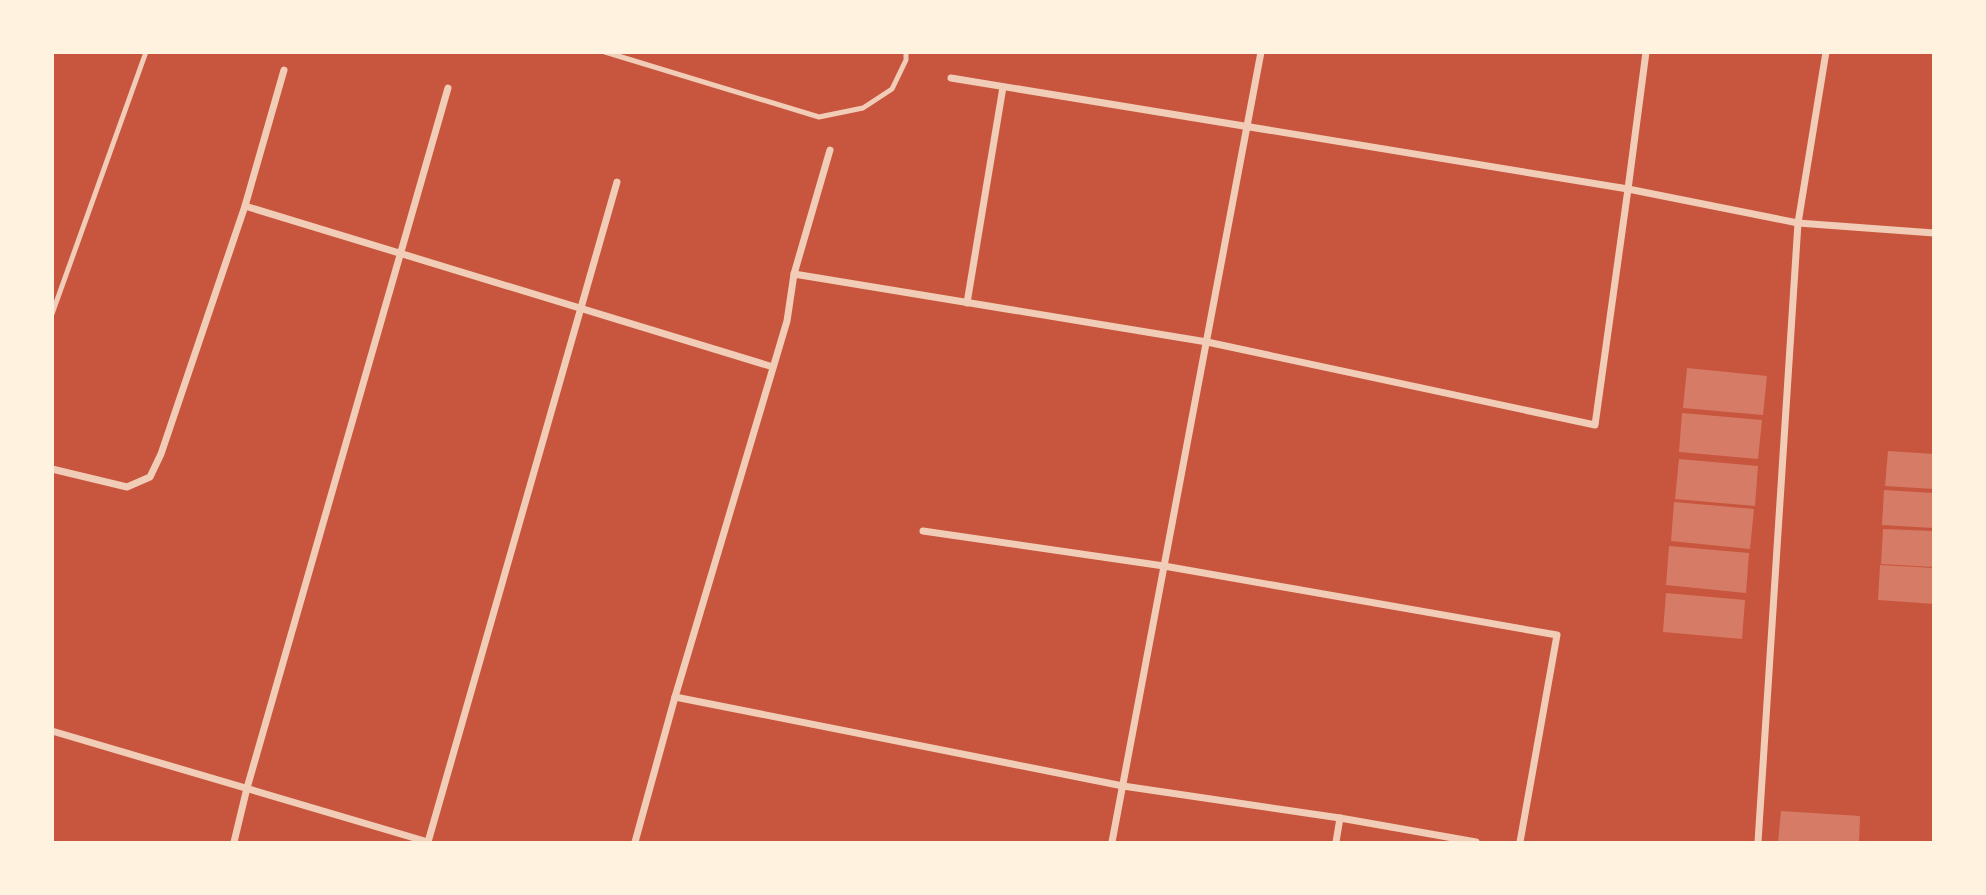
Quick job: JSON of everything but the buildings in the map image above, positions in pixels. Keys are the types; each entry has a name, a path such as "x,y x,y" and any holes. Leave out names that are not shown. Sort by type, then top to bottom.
{"street":[{"path":"1112,842 1261,52"},
{"path":"794,274 1206,342 1595,425 1646,52"},
{"path":"1758,842 1798,223 1826,52"},
{"path":"52,469 127,487 150,477 161,454 245,206 284,69"},
{"path":"951,78 1628,189 1798,223 1934,233"},
{"path":"967,303 1003,87"},
{"path":"234,842 247,788 448,89"},
{"path":"635,842 675,697 787,321 794,274 830,150"},
{"path":"52,731 428,842 617,182"},
{"path":"245,206 773,367"},
{"path":"923,531 1164,566 1557,635 1520,842"},
{"path":"675,697 1123,786 1340,818 1476,842"},
{"path":"1336,842 1340,818"}],"lane":[{"path":"52,314 146,52"},
{"path":"605,52 820,117 863,108 892,89 906,52"}]}
